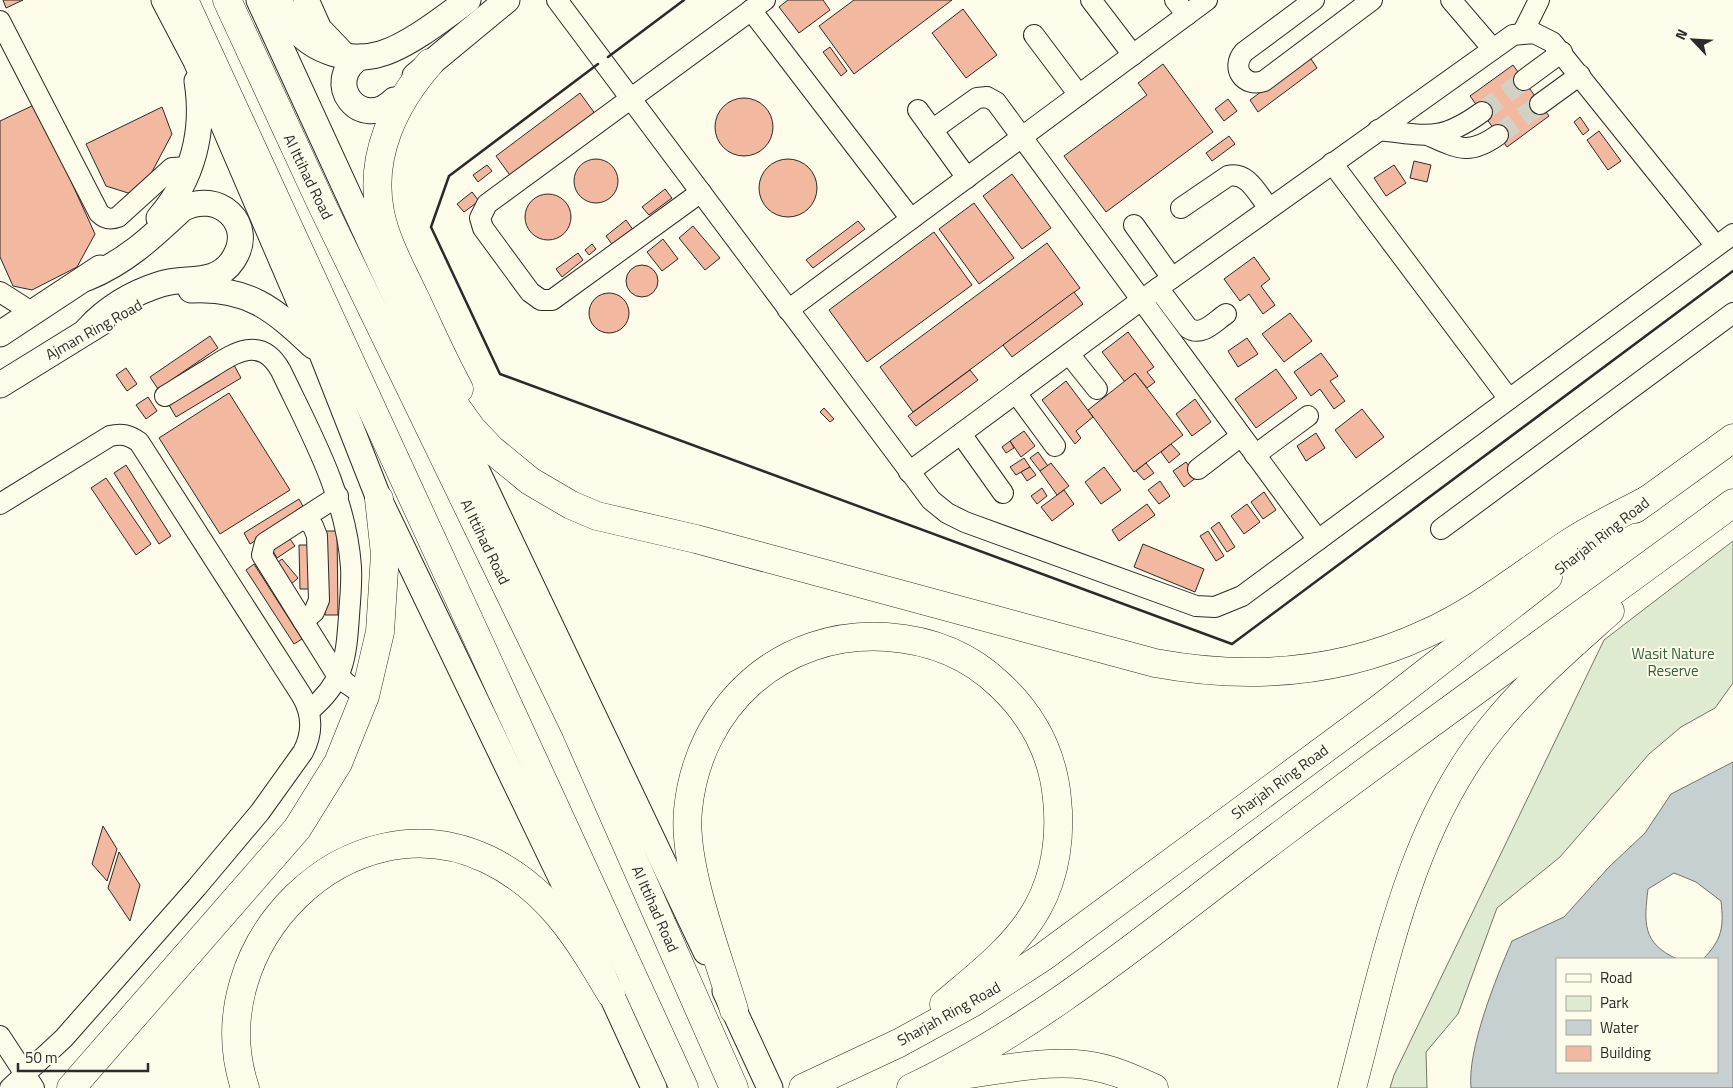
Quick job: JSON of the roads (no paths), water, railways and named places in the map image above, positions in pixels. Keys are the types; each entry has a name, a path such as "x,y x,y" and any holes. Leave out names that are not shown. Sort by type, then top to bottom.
{"highway":[{"path":"184,0 684,1088"},
{"name":"Al Ittihad Road","path":"227,0 320,201 576,730 734,1088"},
{"path":"430,63 402,98 387,131 380,157 378,184 380,211 394,254 464,397 493,434 510,449 548,476 587,498 696,538"},
{"path":"428,368 472,430 491,450 530,481 558,498 597,516 696,538 1155,663 1211,672 1270,673 1311,669 1389,650 1426,634 1462,615 1580,536 1649,499"},
{"name":"Sharjah Ring Road","path":"803,1088 899,1042 972,1003 1043,957 1379,709 1649,499 1733,438"},
{"path":"71,1088 297,829 338,763 369,684 380,632 385,554 380,499"},
{"path":"921,1083 999,1038 1082,983 1405,742 1730,506"},
{"path":"1352,1088 1394,927 1430,832 1458,777 1493,725 1536,679 1730,506"},
{"path":"734,1010 696,881 688,843 688,811 694,776 704,745 720,716 742,690 767,669 796,652 836,640 871,636 911,639 950,651 985,671 1018,701 1041,736 1055,778 1060,821 1054,865 1038,907 1014,941 977,976 899,1042"},
{"path":"246,1088 240,1073 236,1031 242,986 255,950 272,922 300,892 320,876 349,860 381,849 416,844 452,847 487,859 516,876 552,906 577,937 611,994"},
{"path":"921,1083 1041,1065 1084,1065 1124,1074 1154,1088"}],"main road":[{"path":"164,0 196,61 322,354 380,499 578,913 611,994 654,1088"},
{"path":"259,0 428,368 770,1088"},
{"path":"279,0 294,28 306,39 329,52 354,57 380,54 391,50 468,0"},
{"path":"306,0 325,37 354,57"},
{"path":"354,57 344,76 343,85 349,101 356,107 372,111 388,106 410,80 507,0"},
{"path":"87,278 154,224 175,198 190,167 199,130 199,95 196,61"},
{"path":"369,240 367,192 371,152 377,133 394,100"},
{"path":"0,334 87,278 133,254 182,209 190,204 199,202 218,205 226,209 237,224 240,232 238,250 224,271 205,279 179,280 146,289 102,314 87,330"},
{"name":"Ajman Ring Road","path":"0,384 87,330 129,308 162,296 192,290 224,291 255,300 283,317 322,354"}],"street":[{"path":"556,0 931,500 955,518 1196,606 1215,607 1234,601 1733,234"},
{"path":"1091,0 1133,55"},
{"path":"788,310 1133,55 1181,8 1207,0"},
{"path":"1314,0 1244,52 1238,63 1238,70 1246,80 1252,83 1264,81 1372,0"},
{"path":"1451,0 1492,48"},
{"path":"1523,32 1539,0"},
{"path":"701,192 557,298 541,300 530,292 483,228 480,218 483,208 758,5 911,219"},
{"path":"0,21 98,213 103,217 108,219 118,217 172,168 190,167"},
{"path":"909,472 1140,301 1514,34 1523,32 1543,36 1562,52 1716,246"},
{"path":"1034,35 1079,95"},
{"path":"1524,80 1562,52"},
{"path":"1540,104 1580,75"},
{"path":"932,130 978,98 987,97 996,102 1140,301 1318,540"},
{"path":"918,110 967,178"},
{"path":"1430,136 1453,131 1482,112"},
{"path":"1378,130 1430,136 1452,146 1466,149 1480,146 1498,134"},
{"path":"1332,163 1509,399"},
{"path":"1181,208 1233,174 1247,180 1269,208"},
{"path":"1134,226 1188,328 1192,331 1202,331 1226,314"},
{"path":"0,292 33,312"},
{"path":"1441,530 1733,313"},
{"path":"166,396 234,353 252,349 270,356 281,371 332,478 347,534 351,569 348,637 342,669 329,692 310,711"},
{"path":"1069,354 1097,389"},
{"path":"1016,393 1056,446"},
{"path":"1255,455 1308,416"},
{"path":"0,504 110,436 125,434 133,437 160,475 310,711 310,732 303,752 260,812 23,1084 0,1036"},
{"path":"961,434 1003,493"},
{"path":"1198,469 1241,436"},
{"path":"338,496 265,543 262,550 264,559 320,648 342,669 369,684"},
{"path":"303,621 314,612 319,600 318,536 313,526 304,518"},
{"path":"320,648 348,637"}],"water":[{"path":"1733,762 1733,1088 1471,1088 1473,1054 1478,1035 1498,974 1512,941 1564,917 1609,867 1645,833 1671,794"}],"tunnel":[{"path":"1482,112 1524,80"},
{"path":"1498,135 1540,104"}],"park label":[{"name":"Wasit Nature Reserve","path":"1673,662"}]}
